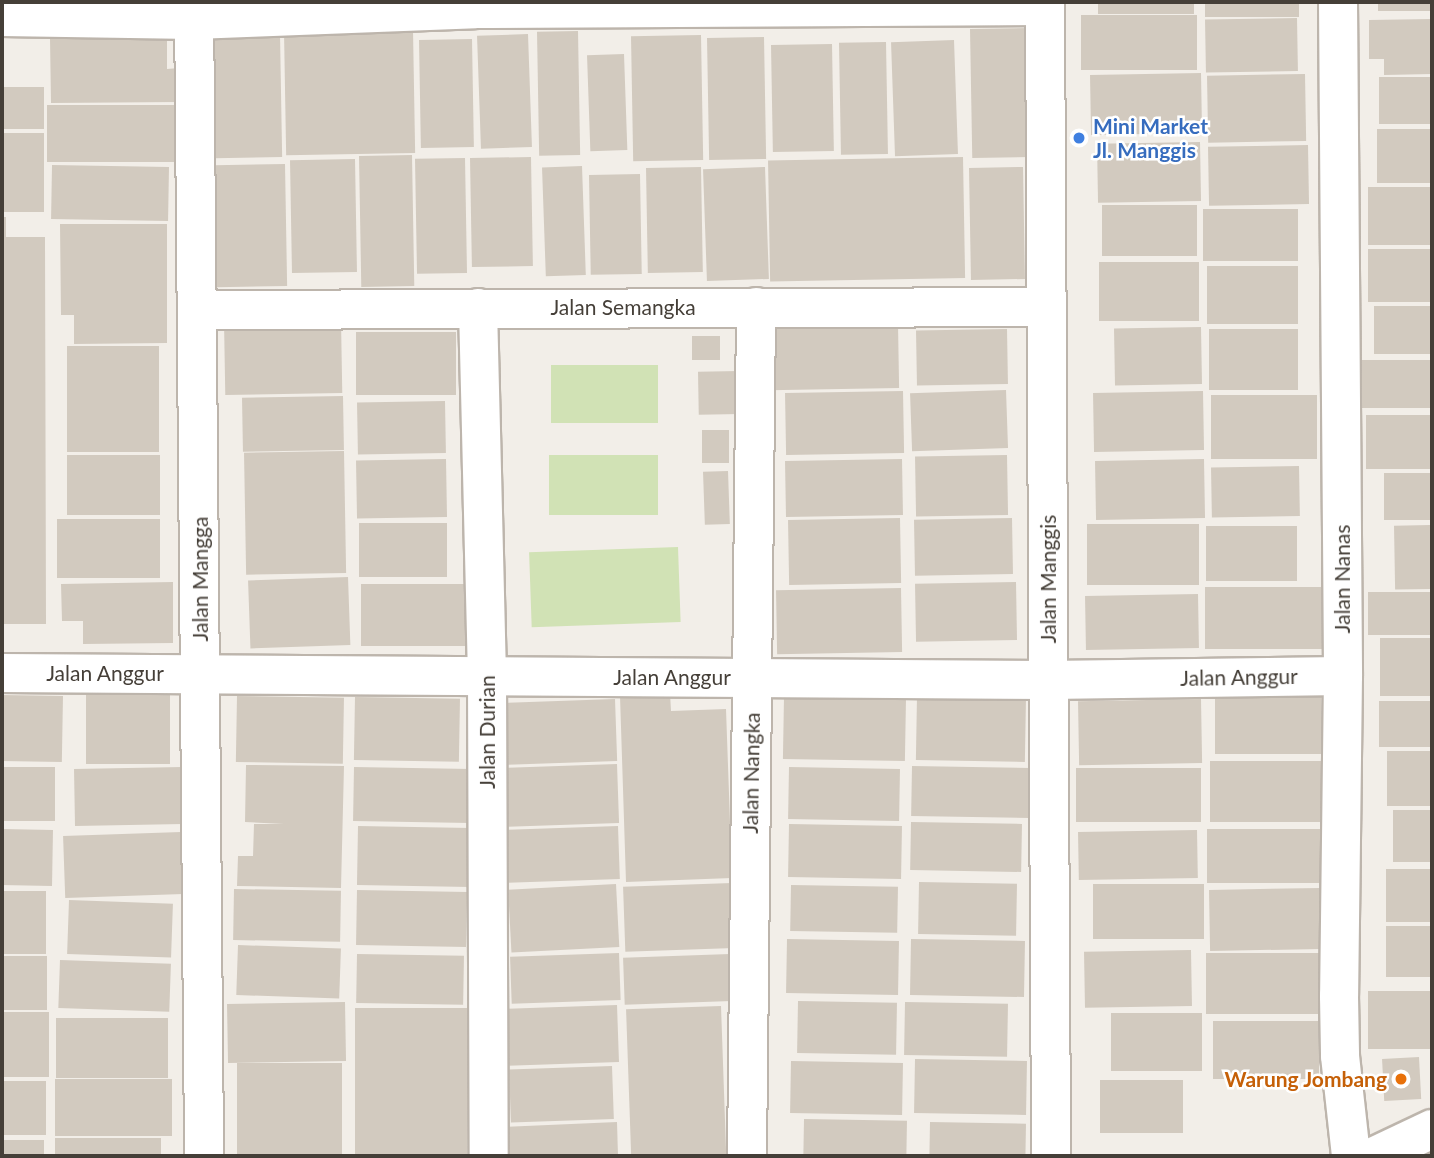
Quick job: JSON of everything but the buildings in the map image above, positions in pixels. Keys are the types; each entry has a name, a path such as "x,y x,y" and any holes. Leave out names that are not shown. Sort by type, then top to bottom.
{"street":[{"name":"Jalan Nanas","path":"1338,2 1343,676 1340,1056 1352,1156"},
{"path":"2,17 475,6 1045,4"},
{"name":"Jalan Manggis","path":"1045,4 1051,1156"},
{"name":"Jalan Mangga","path":"194,11 199,310 204,1156"},
{"name":"Jalan Nangka","path":"747,1156 756,307"},
{"name":"Jalan Semangka","path":"199,310 1047,307"},
{"name":"Jalan Durian","path":"478,308 487,677 489,1156"},
{"name":"Jalan Anggur","path":"2,673 1048,680 1343,676"},
{"path":"1374,1156 1432,1129"}],"green space":[{"path":"551,365 658,365 658,423 551,423"},
{"path":"549,455 658,455 658,515 549,515"},
{"path":"678,547 681,622 532,627 529,552"}],"place":[{"name":"Mini Market Jl. Manggis","path":"1079,138"},
{"name":"Warung Jombang","path":"1401,1079"}]}
